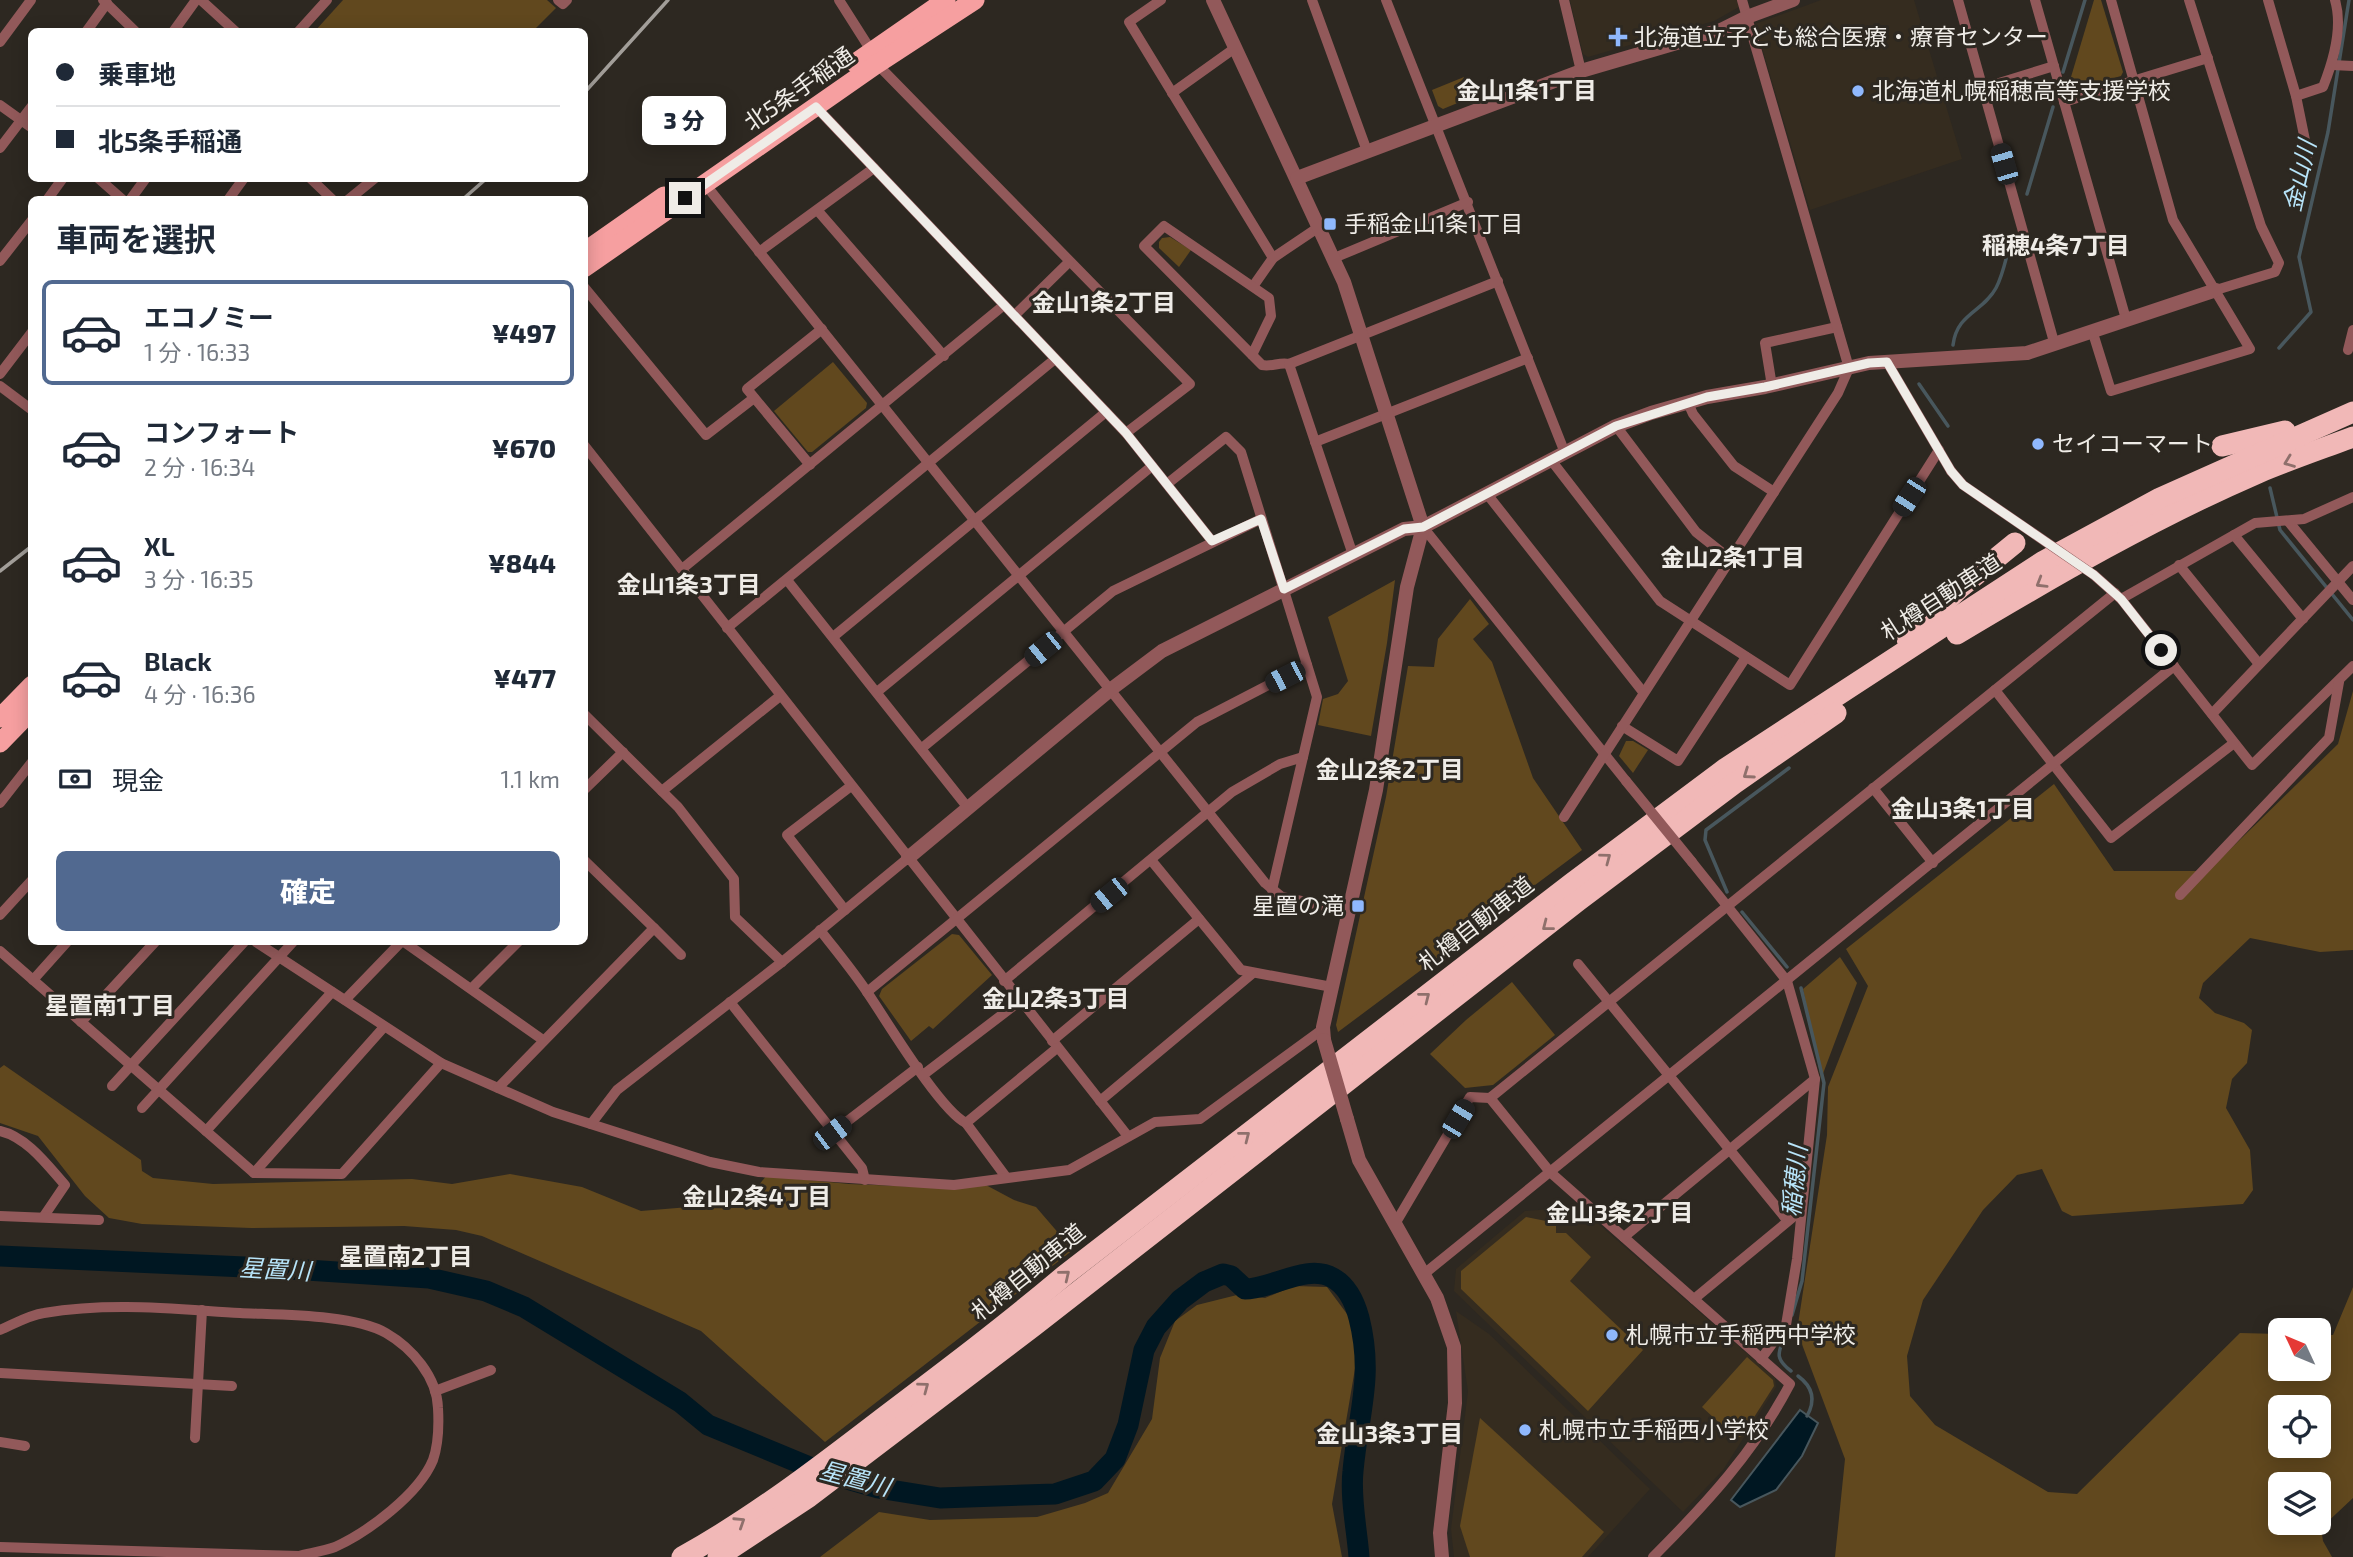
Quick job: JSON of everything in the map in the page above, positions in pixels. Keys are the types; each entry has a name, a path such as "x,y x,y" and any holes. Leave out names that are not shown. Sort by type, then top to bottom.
{"highway":[{"name":"北5条手稲通","path":"588,265 816,107 946,0"},
{"name":"北5条手稲通","path":"588,249 874,58 975,0"},
{"path":"2222,446 2344,416"},
{"name":"札樽自動車道","path":"682,1557 716,1538 792,1487 1013,1319 1065,1275 1572,883 1726,768 2054,556 2160,498 2344,416"},
{"name":"札樽自動車道","path":"718,1557 809,1497 1034,1326 1578,901 1735,783 1901,669 2054,576 2171,514 2259,473 2353,437"},
{"path":"1870,674 1961,587 2015,543"},
{"path":"0,718 28,689"},
{"path":"0,743 28,714"}],"street":[{"path":"0,42 31,0"},
{"path":"176,28 198,0 231,28"},
{"path":"302,28 327,0"},
{"path":"558,0 563,4 567,0"},
{"path":"839,0 874,58 1190,384 1126,433"},
{"path":"1161,0 1129,22 1273,258"},
{"path":"1213,0 1334,258 1363,336 1423,527 1787,981 1815,1079 1786,1325 1761,1359"},
{"path":"1312,0 1367,151"},
{"path":"1386,0 1565,453"},
{"path":"1564,0 1581,71"},
{"path":"1564,817 1838,393 1849,368 1742,0"},
{"path":"1297,178 1581,71 1721,30 1746,17 1793,0"},
{"path":"1958,0 2054,342"},
{"path":"2035,0 2126,319"},
{"path":"2092,330 2111,391 2250,349 2173,219 2111,0"},
{"path":"591,1124 617,1090 782,962 1110,690 1162,651 1284,589 1404,529 1423,527 1616,426 1688,402 1887,362 2027,353 2275,272 2279,263 2260,226 2189,0"},
{"path":"2268,0 2296,96 2308,155"},
{"path":"2296,96 2323,87 2332,65 2338,11 2335,0"},
{"path":"89,28 105,2 132,28"},
{"path":"1172,93 1235,48"},
{"path":"2064,102 2208,58"},
{"path":"2332,65 2351,67"},
{"path":"1983,88 2054,66"},
{"path":"0,105 28,125"},
{"path":"816,107 1126,433 1212,541"},
{"path":"0,148 28,111"},
{"path":"759,252 874,168"},
{"path":"103,182 119,196"},
{"path":"314,182 329,196"},
{"path":"353,196 370,182"},
{"path":"705,184 1272,890 1282,897 1349,911"},
{"path":"1334,258 1468,202"},
{"path":"818,211 944,356"},
{"path":"0,261 28,225"},
{"path":"1252,355 1271,316 1269,298 1254,285 1164,226 1144,246 1252,355 1262,365 1271,367 1282,363 1289,364 1363,336 1498,281"},
{"path":"1254,285 1273,258 1319,227"},
{"path":"1015,315 1069,262"},
{"path":"588,293 706,435 754,398"},
{"path":"682,569 1004,305"},
{"path":"1772,386 1765,343 1837,327"},
{"path":"810,465 747,389 822,328"},
{"path":"2348,350 2353,330"},
{"path":"0,374 28,337"},
{"path":"1315,442 1528,358"},
{"path":"727,628 1055,359"},
{"path":"1887,362 1951,471 1963,485 2094,575 2118,596 2252,765 2353,666"},
{"path":"1289,364 1353,555"},
{"path":"0,386 28,407"},
{"path":"1688,402 1693,414 1734,466 1774,492"},
{"path":"833,637 1106,412"},
{"path":"1616,426 1696,532 1730,559"},
{"path":"1167,484 1226,437 1241,452 1317,697 1272,890"},
{"path":"588,450 1127,1135"},
{"path":"1551,460 1660,601 1790,685 1939,450"},
{"path":"877,692 1152,466"},
{"path":"1487,494 1643,692"},
{"path":"1395,1224 1470,1097 1490,1098 1995,690 2118,596 2255,523 2304,519 2353,498"},
{"path":"922,748 1113,591 1261,519"},
{"path":"2287,521 2336,584 2353,600"},
{"path":"1423,527 1407,587 1376,790 1324,1034 1359,1160 1437,1298 1454,1347 1455,1403 1440,1533 1442,1557"},
{"path":"2234,534 2303,620"},
{"path":"2179,565 2259,664"},
{"path":"2212,714 2353,566"},
{"path":"787,580 968,808"},
{"path":"1622,726 1678,761 1746,657"},
{"path":"867,992 1197,722 1307,665"},
{"path":"1424,1274 2174,666"},
{"path":"2180,895 2329,738 2339,681"},
{"path":"1995,690 2111,838 2234,743"},
{"path":"662,791 780,695"},
{"path":"588,718 678,807 734,879 736,917 782,962"},
{"path":"588,786 623,752"},
{"path":"1004,981 1232,792 1280,764 1303,757"},
{"path":"0,803 28,767"},
{"path":"845,910 787,835 851,786"},
{"path":"1873,788 1933,863"},
{"path":"1152,860 1241,970 1332,987"},
{"path":"588,868 681,955"},
{"path":"0,915 28,884"},
{"path":"966,1123 1199,919"},
{"path":"498,1088 653,928"},
{"path":"820,930 867,992 920,1071 958,1119 966,1123 1006,1177"},
{"path":"33,980 64,945"},
{"path":"81,1022 152,945"},
{"path":"111,1086 241,945"},
{"path":"261,945 441,1063 552,1112 710,1162 759,1172 954,1185 1069,1170 1154,1122 1200,1119 1324,1034"},
{"path":"142,1108 290,945"},
{"path":"345,1000 399,945"},
{"path":"407,945 544,1040"},
{"path":"472,988 515,945"},
{"path":"0,951 254,1173 342,1174 441,1063"},
{"path":"1578,964 1787,1220"},
{"path":"1100,1101 1253,973"},
{"path":"206,1131 332,992"},
{"path":"832,1133 1020,1001"},
{"path":"730,1002 862,1168 865,1180"},
{"path":"254,1173 384,1027"},
{"path":"1624,1237 1815,1079"},
{"path":"1490,1098 1550,1172 1790,1384 1772,1419 1725,1483 1653,1557"},
{"path":"0,1131 38,1155 65,1185 44,1216"},
{"path":"1694,1299 1787,1220 1801,1215"},
{"path":"0,1216 99,1220"},
{"path":"0,1330 40,1313 145,1305 324,1319 366,1325 386,1333 411,1353 432,1381 438,1400 439,1437 432,1461 421,1480 379,1520 333,1548 299,1556 0,1547"},
{"path":"195,1438 202,1310"},
{"path":"435,1391 491,1370"},
{"path":"0,1373 232,1386"},
{"path":"0,1442 25,1446"}],"shaded area":[{"path":"343,0 547,0 556,8 536,28 318,28"},
{"name":"北海道立子ども総合医療・療育センター","path":"1570,0 1737,0 1739,7 1714,21 1588,57 1583,54"},
{"name":"北海道札幌稲穂高等支援学校","path":"1821,0 1914,0 1962,159 1810,210 1755,24"},
{"path":"2094,0 2101,0 2123,72 2121,76 2073,90 2068,87"},
{"path":"1464,77 1472,97 1443,109 1438,106 1432,90"},
{"path":"1170,237 1191,250 1179,267 1159,248 1162,238"},
{"path":"833,362 867,403 866,408 812,452 808,452 774,411"},
{"path":"1395,580 1371,736 1318,725 1323,699 1338,694 1348,681 1328,617"},
{"path":"1470,599 1489,624 1473,639 1492,662 1533,778 1582,850 1338,1032 1336,1025 1386,797 1408,666 1434,667 1438,639"},
{"path":"2353,691 2353,950 2320,952 2250,938 2203,983 2199,998 2215,1013 2244,1023 2252,1030 2247,1063 2232,1079 2226,1108 2250,1150 2253,1190 2243,1204 2072,1216 2062,1211 2042,1169 2017,1175 1983,1210 1923,1300 1907,1356 1910,1396 1935,1425 2048,1492 2077,1494 2240,1333 2268,1334 2268,1381 2331,1381 2331,1335 2353,1287 2353,1498 2331,1519 2331,1472 2268,1472 2268,1535 2322,1535 2332,1557 1835,1557 1845,1459 1797,1331 1827,1135 1828,1087 1868,986 1846,949 2054,784 2114,871 2208,871 2338,744"},
{"path":"1626,741 1633,741 1648,750 1633,773 1619,756"},
{"path":"952,934 959,935 992,975 933,1029 929,1026 911,1041 879,996 882,989"},
{"path":"1840,957 1857,983 1821,1079 1803,989"},
{"path":"1512,982 1555,1035 1493,1085 1465,1088 1430,1054"},
{"path":"4,1065 141,1160 142,1171 153,1178 213,1184 412,1179 452,1184 510,1174 582,1187 641,1211 701,1206 752,1194 766,1176 849,1184 948,1188 984,1184 1014,1200 1036,1207 1073,1250 825,1442 701,1331 482,1236 456,1230 404,1226 251,1228 142,1224 109,1218 85,1196 38,1136 0,1123 0,1068"},
{"name":"札幌市立手稲西中学校","path":"1579,1207 1775,1378 1776,1387 1723,1470 1683,1512 1454,1291 1456,1269 1525,1211"},
{"path":"1526,1217 1556,1223 1556,1233 1566,1233 1591,1257 1570,1281 1643,1350 1588,1411 1461,1289 1461,1271"},
{"path":"1294,1286 1327,1287 1350,1318 1358,1351 1332,1504 1342,1557 820,1557 879,1512 930,1520 1037,1517 1085,1503 1108,1493 1152,1419 1160,1358 1175,1321 1197,1305 1237,1295 1265,1298"},
{"name":"札幌市立手稲西小学校","path":"1456,1311 1489,1334 1650,1489 1588,1557 1454,1557 1451,1529 1468,1391"},
{"path":"1747,1357 1773,1380 1774,1386 1742,1436 1736,1438 1702,1407"},
{"path":"1480,1418 1604,1532 1582,1557 1470,1557 1460,1526"}],"water":[{"path":"1800,1410 1818,1423 1802,1456 1776,1490 1740,1507 1731,1500"}],"waterway":[{"name":"稲穂川","path":"2063,72 2085,0"},
{"name":"金山川","path":"2279,348 2311,312 2299,257 2328,132 2349,0"},
{"name":"稲穂川","path":"2027,194 2053,107"},
{"name":"稲穂川","path":"1953,345 1955,334 1965,319 1984,303 1996,288 2010,244"},
{"name":"稲穂川","path":"1919,384 1948,426"},
{"path":"2270,488 2280,530 2353,620"},
{"name":"稲穂川","path":"1727,892 1705,840 1706,830 1789,768"},
{"name":"稲穂川","path":"1742,912 1787,967"},
{"name":"稲穂川","path":"1792,1315 1802,1281 1824,1083 1801,988"},
{"name":"星置川","path":"0,1256 429,1278 486,1291 524,1307 680,1402 708,1425 819,1471 878,1488 940,1498 1055,1494 1094,1481 1115,1459 1128,1425 1144,1350 1156,1327 1180,1300 1204,1282 1223,1274 1231,1276 1245,1289 1301,1275 1323,1274 1338,1281 1350,1295 1363,1339 1364,1395 1352,1481 1359,1557"},
{"name":"稲穂川","path":"1786,1332 1779,1354 1782,1362 1791,1371"},
{"name":"稲穂川","path":"1798,1376 1812,1394 1812,1405 1807,1416"}],"railway":[{"path":"588,89 668,0"},
{"path":"467,196 482,182"},
{"path":"0,571 28,549"}],"place":[{"name":"北海道立子ども総合医療・療育センター","path":"1618,37"},
{"name":"北海道札幌稲穂高等支援学校","path":"1858,91"},
{"name":"手稲金山1条1丁目","path":"1330,224"},
{"name":"セイコーマート","path":"2038,444"},
{"name":"星置の滝","path":"1358,906"},
{"name":"札幌市立手稲西中学校","path":"1612,1335"},
{"name":"札幌市立手稲西小学校","path":"1525,1430"}],"district":[{"name":"金山1条1丁目","path":"1527,91"},
{"name":"稲穂4条7丁目","path":"2056,246"},
{"name":"金山1条2丁目","path":"1104,303"},
{"name":"金山2条1丁目","path":"1733,558"},
{"name":"金山1条3丁目","path":"689,585"},
{"name":"金山2条2丁目","path":"1390,770"},
{"name":"金山3条1丁目","path":"1963,809"},
{"name":"金山2条3丁目","path":"1056,999"},
{"name":"星置南1丁目","path":"110,1006"},
{"name":"金山2条4丁目","path":"757,1197"},
{"name":"金山3条2丁目","path":"1620,1213"},
{"name":"星置南2丁目","path":"406,1257"},
{"name":"金山3条3丁目","path":"1390,1434"}],"route":[{"path":"685,198 816,107 1126,433 1212,541 1261,519 1284,589 1404,529 1423,527 1616,426 1707,397 1765,387 1869,363 1887,362 1951,471 1963,485 2094,575 2121,599 2161,650"}]}
